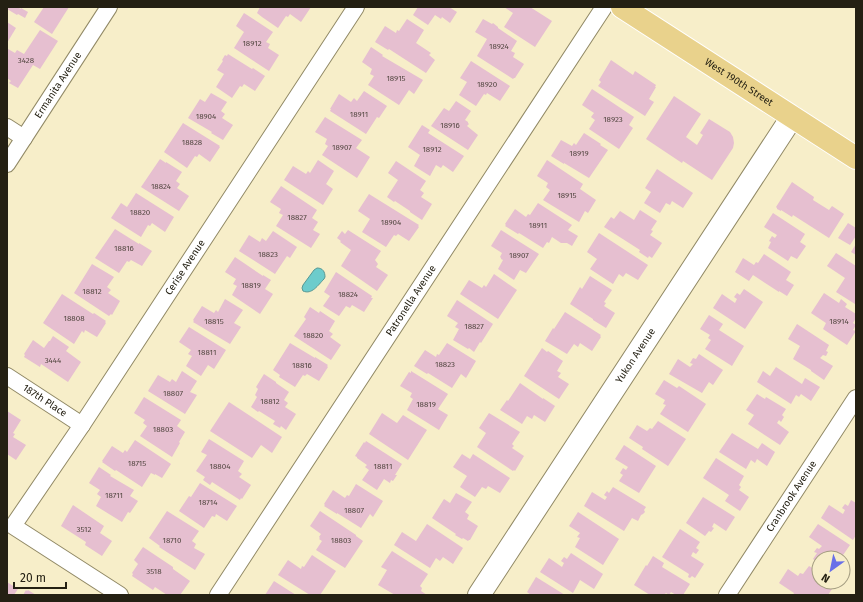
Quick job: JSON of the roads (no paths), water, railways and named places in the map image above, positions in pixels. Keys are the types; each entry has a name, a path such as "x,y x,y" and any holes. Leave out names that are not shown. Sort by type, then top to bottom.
{"main road":[{"name":"West 190th Street","path":"622,7 856,158"}],"street":[{"name":"Ermanita Avenue","path":"7,164 109,7"},
{"name":"Cerise Avenue","path":"120,595 13,526 82,425 356,7"},
{"name":"Patronella Avenue","path":"218,595 604,7"},
{"name":"Yukon Avenue","path":"479,595 792,117"},
{"path":"7,127 24,138"},
{"name":"187th Place","path":"7,376 82,425"},
{"name":"Cranbrook Avenue","path":"727,595 856,398"}],"water":[{"path":"317,268 323,271 325,275 324,279 312,291 303,291 303,285"}]}
